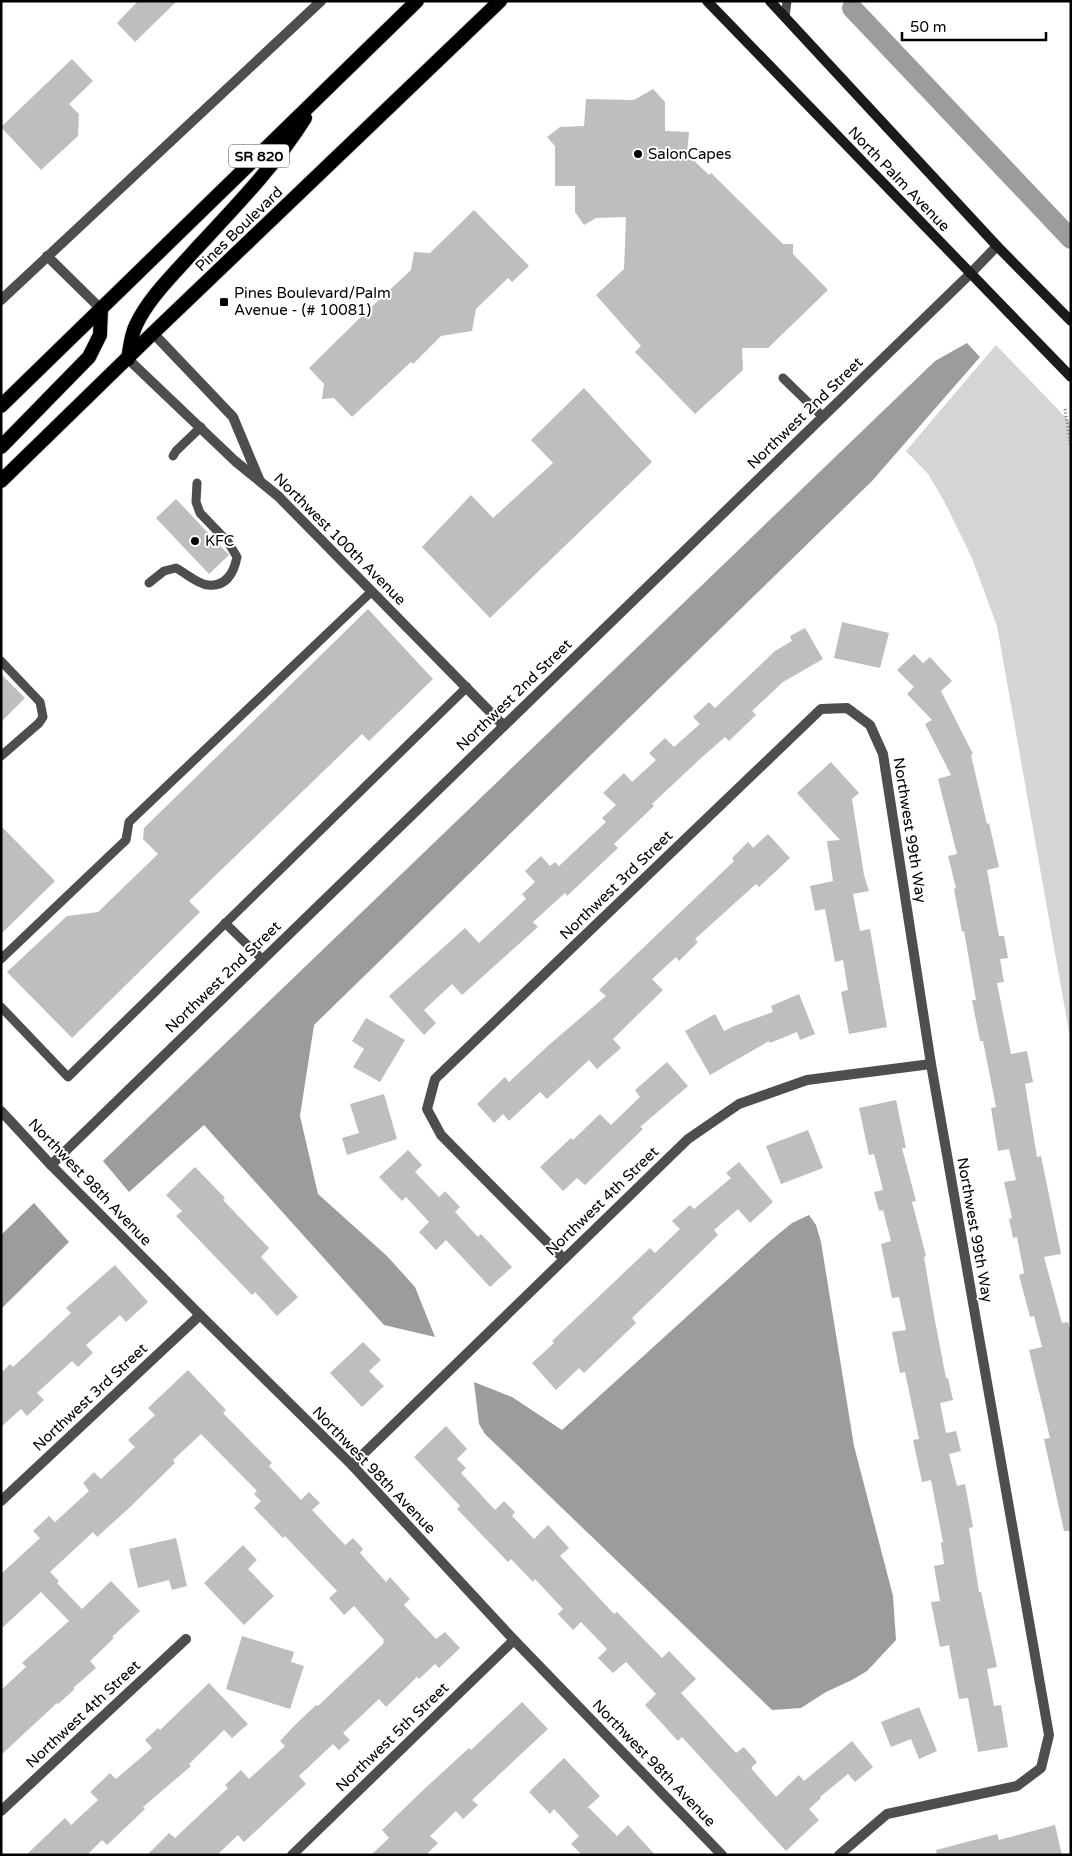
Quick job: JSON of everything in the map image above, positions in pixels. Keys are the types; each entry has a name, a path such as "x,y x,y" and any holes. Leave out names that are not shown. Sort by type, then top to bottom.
{"highway":[{"name":"SR 820","path":"1,406 417,1"},
{"name":"Pines Boulevard","path":"1,481 500,1"},
{"path":"128,359 136,325 146,307 288,145 318,98"},
{"path":"1,447 89,357 100,335 101,310"}],"main road":[{"name":"North Palm Avenue","path":"706,1 1071,377"},
{"name":"North Palm Avenue","path":"770,1 997,246 1071,321"}],"street":[{"path":"1,300 321,1"},
{"name":"Northwest 2nd Street","path":"51,1165 997,246"},
{"path":"47,256 101,310"},
{"path":"153,333 233,417 260,480"},
{"name":"Northwest 100th Avenue","path":"128,359 235,461 278,496 504,726"},
{"name":"Northwest 99th Way","path":"839,1855 887,1814 1017,1786 1041,1768 1049,1736 931,1064 883,754 870,725 847,708"},
{"name":"Northwest 3rd Street","path":"564,1259 441,1134 427,1109 435,1079 821,709 847,708"},
{"name":"Northwest 4th Street","path":"352,1465 688,1139 739,1104 807,1080 931,1064"},
{"name":"Northwest 98th Avenue","path":"1,1111 51,1165 352,1465 514,1640 722,1855"},
{"name":"Northwest 3rd Street","path":"1,1501 200,1315"},
{"name":"Northwest 4th Street","path":"1,1811 186,1639"},
{"name":"Northwest 5th Street","path":"292,1855 514,1640"}],"lane":[{"path":"785,18 787,1"},
{"path":"783,378 822,417"},
{"path":"173,456 176,450 201,427"},
{"path":"149,583 164,571 176,568 208,585 222,583 231,577 237,557 228,542 200,513 196,502 197,483"},
{"path":"1,959 126,840 129,822 371,592"},
{"path":"1,661 40,702 42,717 39,723 1,756"},
{"path":"1,1007 68,1077 467,687"},
{"path":"226,923 263,960"}],"path":[{"path":"1064,409 1071,447"}],"shaded area":[{"path":"967,343 980,357 872,481 314,1025 300,1116 318,1194 387,1256 415,1287 435,1337 384,1325 204,1125 129,1192 103,1161 935,361"},
{"path":"996,345 1071,423 1071,1043 997,626 972,558 944,501 928,474 906,451"},
{"path":"34,1203 69,1242 1,1309 1,1235"},
{"path":"809,1215 816,1225 821,1242 854,1446 893,1596 896,1640 867,1671 852,1680 826,1692 801,1708 772,1710 485,1434 479,1424 474,1382 512,1397 562,1430 770,1241 792,1223"}],"building":[{"path":"138,1 177,1 135,42 117,23"},
{"path":"72,59 93,81 69,104 79,114 78,136 41,170 1,127"},
{"path":"653,89 665,102 665,131 689,132 687,154 709,175 711,173 783,244 793,244 793,254 828,290 768,348 742,348 743,370 695,414 635,352 641,346 596,295 624,269 626,217 596,218 584,225 575,212 575,186 555,186 555,146 547,137 560,127 584,126 586,99 634,100"},
{"path":"474,210 529,266 512,282 508,278 476,309 472,331 441,336 413,364 411,362 352,417 334,398 322,399 324,384 309,368 411,270 414,252 430,253"},
{"path":"584,388 652,462 490,618 422,547 471,495 493,518 553,463 531,440"},
{"path":"176,499 229,555 209,574 156,518"},
{"path":"368,609 433,679 369,741 362,734 189,901 200,912 72,1038 7,972 67,916 98,912 158,854 143,839 144,828"},
{"path":"842,622 889,633 880,668 834,658"},
{"path":"805,628 823,659 783,682 752,711 756,715 729,741 725,737 700,759 652,804 654,806 614,844 618,848 567,896 565,893 533,922 538,927 462,995 452,984 424,1010 436,1023 424,1035 389,996 465,928 479,943 526,899 522,894 535,882 525,871 541,856 550,866 555,862 559,866 606,822 602,818 616,805 603,793 624,773 632,782 656,760 649,753 665,738 674,747 700,724 693,717 709,702 715,708 775,651 792,641 790,636"},
{"path":"914,654 923,663 930,657 952,681 941,691 973,754 971,755 999,867 987,870 999,936 1004,936 1008,958 1000,959 1004,982 997,983 1011,1054 1027,1051 1033,1082 1025,1084 1037,1157 1041,1156 1061,1254 1044,1257 1062,1323 1068,1322 1071,1333 1071,1531 1064,1531 1044,1439 1050,1438 1029,1350 1042,1347 1034,1316 1030,1317 1019,1275 1024,1273 1017,1237 1013,1238 1009,1219 1012,1218 1004,1182 1016,1180 1009,1149 998,1151 991,1108 996,1107 983,1041 980,1041 972,1000 976,1000 964,931 962,932 954,889 956,888 948,856 957,854 938,779 951,775 925,724 932,720 907,694 914,687 897,670"},
{"path":"1,674 25,698 1,722"},
{"path":"831,762 859,793 852,799 864,875 869,891 853,894 860,931 870,929 887,1027 849,1034 841,992 848,990 843,960 835,962 825,909 815,911 810,886 833,881 827,841 840,840 797,793"},
{"path":"1,826 55,881 1,934"},
{"path":"768,834 790,858 759,887 756,884 695,939 698,942 679,961 676,957 652,979 663,990 613,1039 621,1048 597,1069 589,1060 547,1099 540,1092 509,1121 503,1114 494,1123 477,1104 505,1077 509,1082 606,996 599,990 734,861 732,858 748,842 753,848"},
{"path":"799,994 815,1034 800,1040 797,1032 770,1043 769,1041 710,1075 685,1031 715,1014 724,1031 773,1012 771,1006"},
{"path":"366,1018 405,1040 380,1082 353,1067 364,1049 352,1041"},
{"path":"667,1062 688,1086 640,1127 643,1129 585,1185 577,1178 563,1191 540,1167 571,1138 573,1140 600,1114 611,1125 640,1097 635,1090"},
{"path":"384,1094 397,1139 347,1155 342,1138 359,1133 350,1104"},
{"path":"896,1100 906,1148 902,1148 916,1201 912,1202 926,1256 924,1257 935,1321 946,1378 948,1378 953,1400 940,1403 946,1433 956,1431 961,1451 949,1454 957,1486 965,1484 973,1527 969,1528 979,1592 981,1592 997,1667 987,1669 994,1706 1001,1705 1008,1747 978,1752 968,1698 959,1699 949,1645 940,1647 931,1602 940,1601 934,1566 944,1564 941,1543 943,1542 931,1480 922,1482 913,1440 919,1439 905,1372 900,1373 892,1332 906,1330 899,1297 892,1298 881,1244 891,1241 883,1210 879,1211 874,1192 883,1190 874,1154 869,1155 859,1108"},
{"path":"808,1130 823,1168 781,1184 766,1146"},
{"path":"408,1150 422,1165 415,1172 439,1197 445,1191 460,1207 455,1212 478,1237 481,1234 512,1267 490,1287 446,1240 436,1250 419,1232 429,1222 406,1197 402,1201 379,1177"},
{"path":"739,1162 773,1202 750,1223 738,1209 714,1230 718,1235 632,1318 636,1323 584,1373 579,1368 556,1390 532,1363 554,1343 552,1341 650,1248 655,1253 680,1229 672,1221 690,1205 694,1209 731,1178 726,1173"},
{"path":"195,1167 225,1198 223,1200 269,1248 261,1257 298,1297 277,1316 255,1292 252,1295 176,1216 182,1211 166,1195"},
{"path":"115,1265 148,1302 126,1322 120,1315 86,1345 93,1353 78,1367 72,1361 37,1393 44,1400 27,1416 21,1409 1,1427 1,1373 10,1364 13,1367 71,1313 66,1308"},
{"path":"363,1342 381,1360 369,1371 384,1386 362,1407 330,1373"},
{"path":"188,1370 226,1410 223,1413 272,1463 269,1466 301,1500 309,1492 320,1503 312,1510 345,1545 353,1538 363,1549 360,1553 386,1582 390,1577 410,1599 404,1605 436,1639 445,1632 460,1648 439,1668 435,1664 419,1679 417,1677 386,1707 379,1699 343,1733 350,1740 339,1750 333,1744 299,1776 306,1784 244,1842 238,1835 217,1855 147,1855 169,1833 175,1838 228,1788 225,1785 241,1770 249,1779 285,1746 280,1741 295,1725 316,1705 318,1706 384,1643 384,1640 354,1606 344,1615 329,1598 337,1591 285,1536 283,1538 254,1508 261,1501 254,1494 257,1491 201,1434 173,1460 175,1463 128,1509 97,1537 93,1532 50,1572 59,1581 57,1583 82,1609 111,1581 140,1611 90,1661 96,1668 1,1755 1,1690 26,1667 22,1663 69,1621 41,1592 1,1629 1,1574 40,1538 33,1531 49,1516 55,1522 89,1491 83,1483 94,1472 101,1479 135,1447 128,1440 155,1415 148,1408"},
{"path":"446,1426 467,1449 457,1459 466,1468 461,1473 495,1510 504,1501 515,1512 512,1516 534,1539 548,1525 569,1548 560,1556 614,1614 617,1612 662,1658 669,1651 696,1679 681,1693 736,1753 744,1747 757,1762 751,1768 776,1797 799,1775 804,1781 852,1741 873,1767 855,1782 848,1774 820,1797 809,1809 819,1820 786,1851 682,1737 678,1741 645,1705 656,1694 626,1662 613,1673 598,1658 607,1649 581,1622 573,1630 558,1614 563,1609 535,1579 533,1582 511,1559 508,1562 457,1509 460,1506 414,1457"},
{"path":"176,1538 187,1586 172,1590 169,1580 138,1588 129,1549"},
{"path":"243,1545 257,1560 248,1569 274,1596 244,1625 204,1583"},
{"path":"242,1636 294,1652 291,1662 304,1666 290,1709 226,1689"},
{"path":"209,1683 248,1724 232,1738 224,1730 189,1764 191,1766 143,1807 145,1809 107,1845 102,1840 87,1855 26,1855 65,1818 71,1825 98,1800 90,1792 110,1773 116,1779 152,1748 145,1740 158,1728 160,1730"},
{"path":"522,1702 548,1729 472,1800 478,1805 463,1819 456,1811 430,1836 438,1843 426,1855 371,1855 389,1838 382,1830 469,1748 471,1750"},
{"path":"919,1707 937,1751 919,1759 911,1739 891,1747 881,1722"},
{"path":"564,1758 600,1796 588,1807 617,1836 628,1825 655,1855 582,1855 571,1844 579,1836 554,1809 550,1814 529,1792"},
{"path":"1055,1825 1062,1855 937,1855 936,1850 997,1834 999,1840"}],"waterway":[{"path":"852,8 1071,239"}],"place":[{"name":"SalonCapes","path":"638,154"},
{"name":"Pines Boulevard/Palm Avenue - (# 10081)","path":"224,302"},
{"name":"KFC","path":"195,541"}]}
